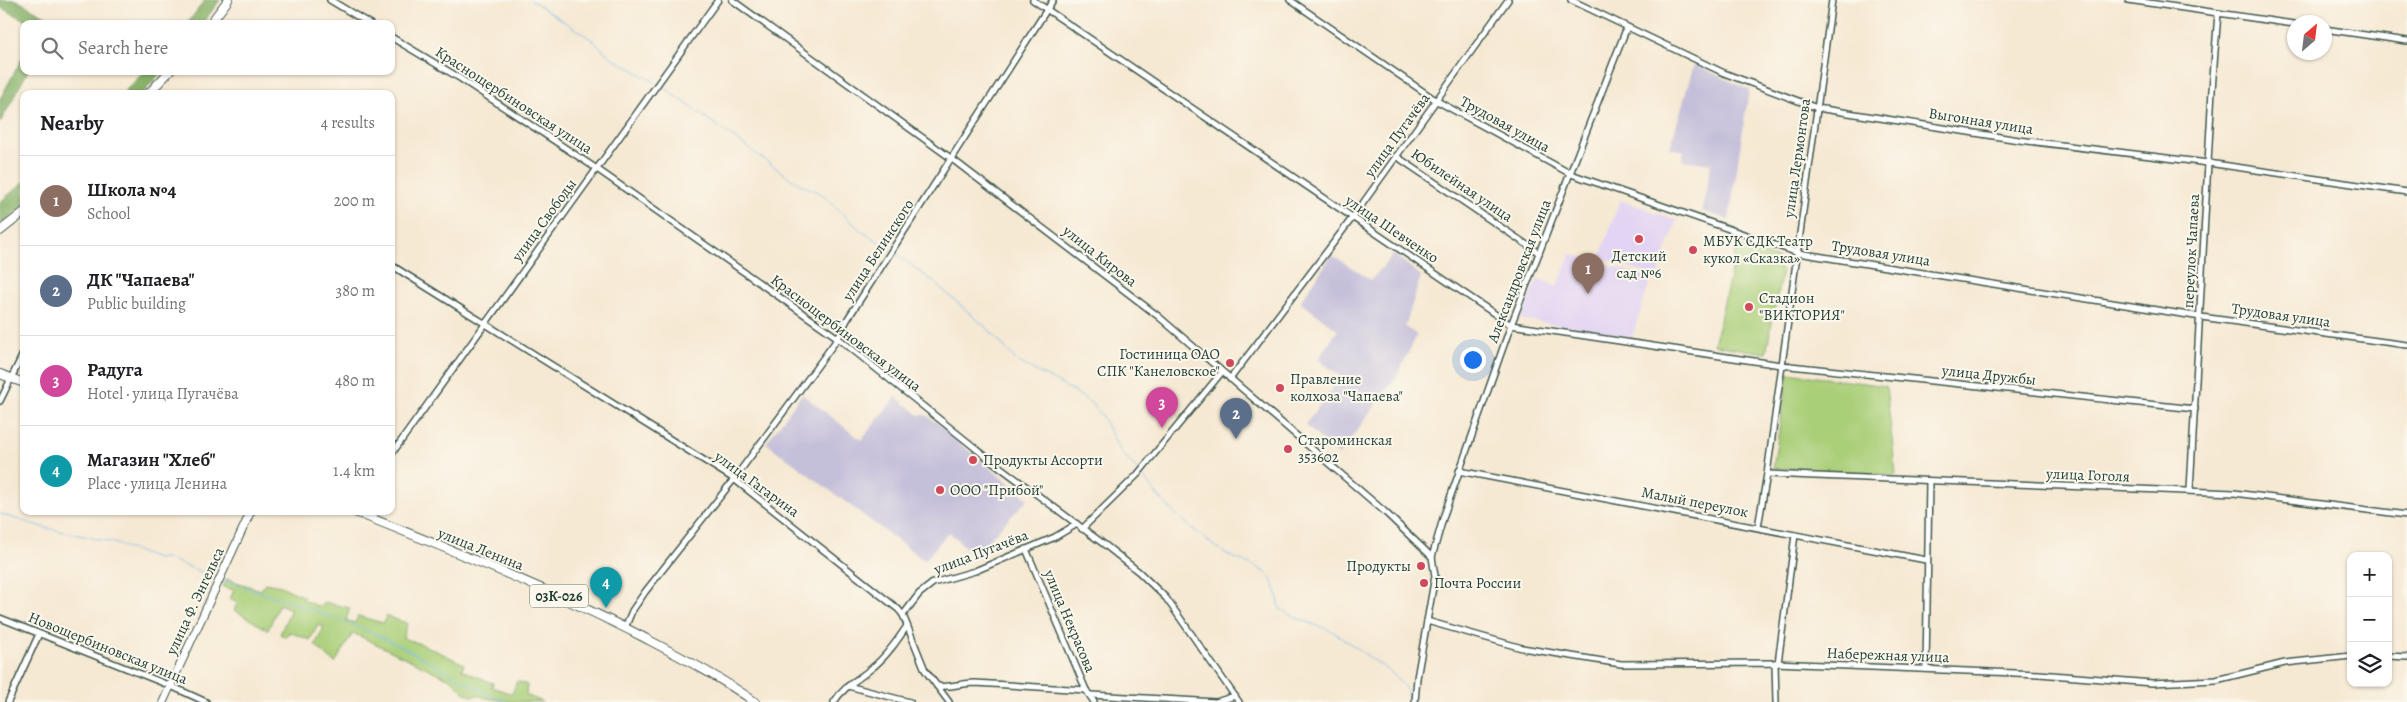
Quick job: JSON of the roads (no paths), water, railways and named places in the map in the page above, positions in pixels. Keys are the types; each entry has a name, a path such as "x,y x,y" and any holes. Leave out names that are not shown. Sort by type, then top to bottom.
{"main road":[{"path":"213,20 228,0"},
{"path":"152,90 166,75"},
{"path":"0,231 20,215"},
{"path":"0,374 20,382"},
{"name":"улица Ф. Энгельса","path":"163,702 249,515"},
{"name":"улица Ленина","path":"362,515 557,595 625,628 718,678 755,702"}],"street":[{"path":"330,0 363,20"},
{"name":"улица Свободы","path":"395,449 718,0"},
{"name":"улица Кирова","path":"732,0 952,159 1158,316 1385,512 1432,557"},
{"name":"улица Шевченко","path":"1033,0 1511,325 1781,365"},
{"name":"улица Белинского","path":"625,628 632,611 645,592 734,479 838,338 856,305 895,248 1052,0"},
{"name":"Трудовая улица","path":"1290,0 1437,101 1571,174 1798,252 2200,317 2407,345"},
{"name":"улица Пугачёва","path":"1230,379 1353,217 1508,0"},
{"name":"Выгонная улица","path":"1571,0 1724,73 1817,108 2019,140 2208,163 2407,192"},
{"name":"улица Лермонтова","path":"1758,526 1767,474 1832,0"},
{"path":"2128,0 2287,23"},
{"name":"переулок Чапаева","path":"2190,490 2218,13"},
{"name":"Александровская улица","path":"1415,702 1417,678 1435,576 1432,557 1459,471 1511,325 1627,27"},
{"path":"2332,30 2407,41"},
{"name":"Краснощербиновская улица","path":"395,39 458,77 597,169 838,338 989,459 1139,572 1166,598 1239,702"},
{"name":"Юбилейная улица","path":"1396,156 1539,253"},
{"name":"улица Гагарина","path":"395,267 734,479 891,603 903,615 926,670 949,702"},
{"path":"0,401 20,360"},
{"name":"улица Дружбы","path":"1781,365 2195,409"},
{"path":"1082,528 1137,475 1222,372"},
{"name":"Малый переулок","path":"1459,471 1758,526 1926,560"},
{"name":"улица Гоголя","path":"1767,474 2190,490 2288,498 2407,515"},
{"path":"1926,668 1926,560 1929,481"},
{"name":"улица Пугачёва","path":"903,615 919,594 933,583 975,571 1066,532 1077,524"},
{"path":"1776,702 1776,663 1795,535"},
{"name":"улица Некрасова","path":"1026,549 1086,690 1094,702"},
{"name":"Новощербиновская улица","path":"0,618 171,686 206,702"},
{"name":"Набережная улица","path":"1427,621 1522,648 1605,663 1651,665 1776,663 1926,668 2161,682 2216,680 2285,663 2347,656"},
{"path":"834,702 848,686 873,667 895,644 907,626"},
{"path":"8,702 39,634"},
{"path":"2392,656 2407,656"},
{"path":"937,686 949,687 975,683 1086,690"},
{"path":"848,686 910,702"},
{"path":"1091,695 1216,702 1235,696"},
{"path":"1098,702 1103,695"}],"waterway":[{"path":"531,0 591,39 612,58 655,82"},
{"path":"659,84 794,181 823,195 860,230 891,250"},
{"path":"894,252 935,283 989,330 1017,361 1075,392 1092,404 1102,416 1119,449 1138,471"},
{"path":"1141,474 1167,505 1200,534 1230,556 1265,572 1275,588 1280,609 1334,632 1393,674 1406,689 1409,701"},
{"path":"0,514 46,528 111,542 157,559 166,558 214,577"},
{"path":"223,580 354,625 410,651 479,689 508,702"}],"place":[{"name":"Детский сад №6","path":"1639,239"},
{"name":"МБУК СДК Театр кукол «Сказка»","path":"1693,250"},
{"name":"Школа №4","path":"1588,294"},
{"name":"Стадион \"ВИКТОРИЯ\"","path":"1749,307"},
{"name":"Гостиница ОАО СПК \"Канеловское\"","path":"1230,363"},
{"name":"Правление колхоза \"Чапаева\"","path":"1280,388"},
{"name":"Радуга","path":"1162,428"},
{"name":"ДК \"Чапаева\"","path":"1236,439"},
{"name":"Староминская 353602","path":"1288,449"},
{"name":"Продукты Ассорти","path":"973,460"},
{"name":"ООО \"Прибой\"","path":"940,490"},
{"name":"Продукты","path":"1421,566"},
{"name":"Почта России","path":"1424,583"},
{"name":"Магазин \"Хлеб\"","path":"606,608"}]}
